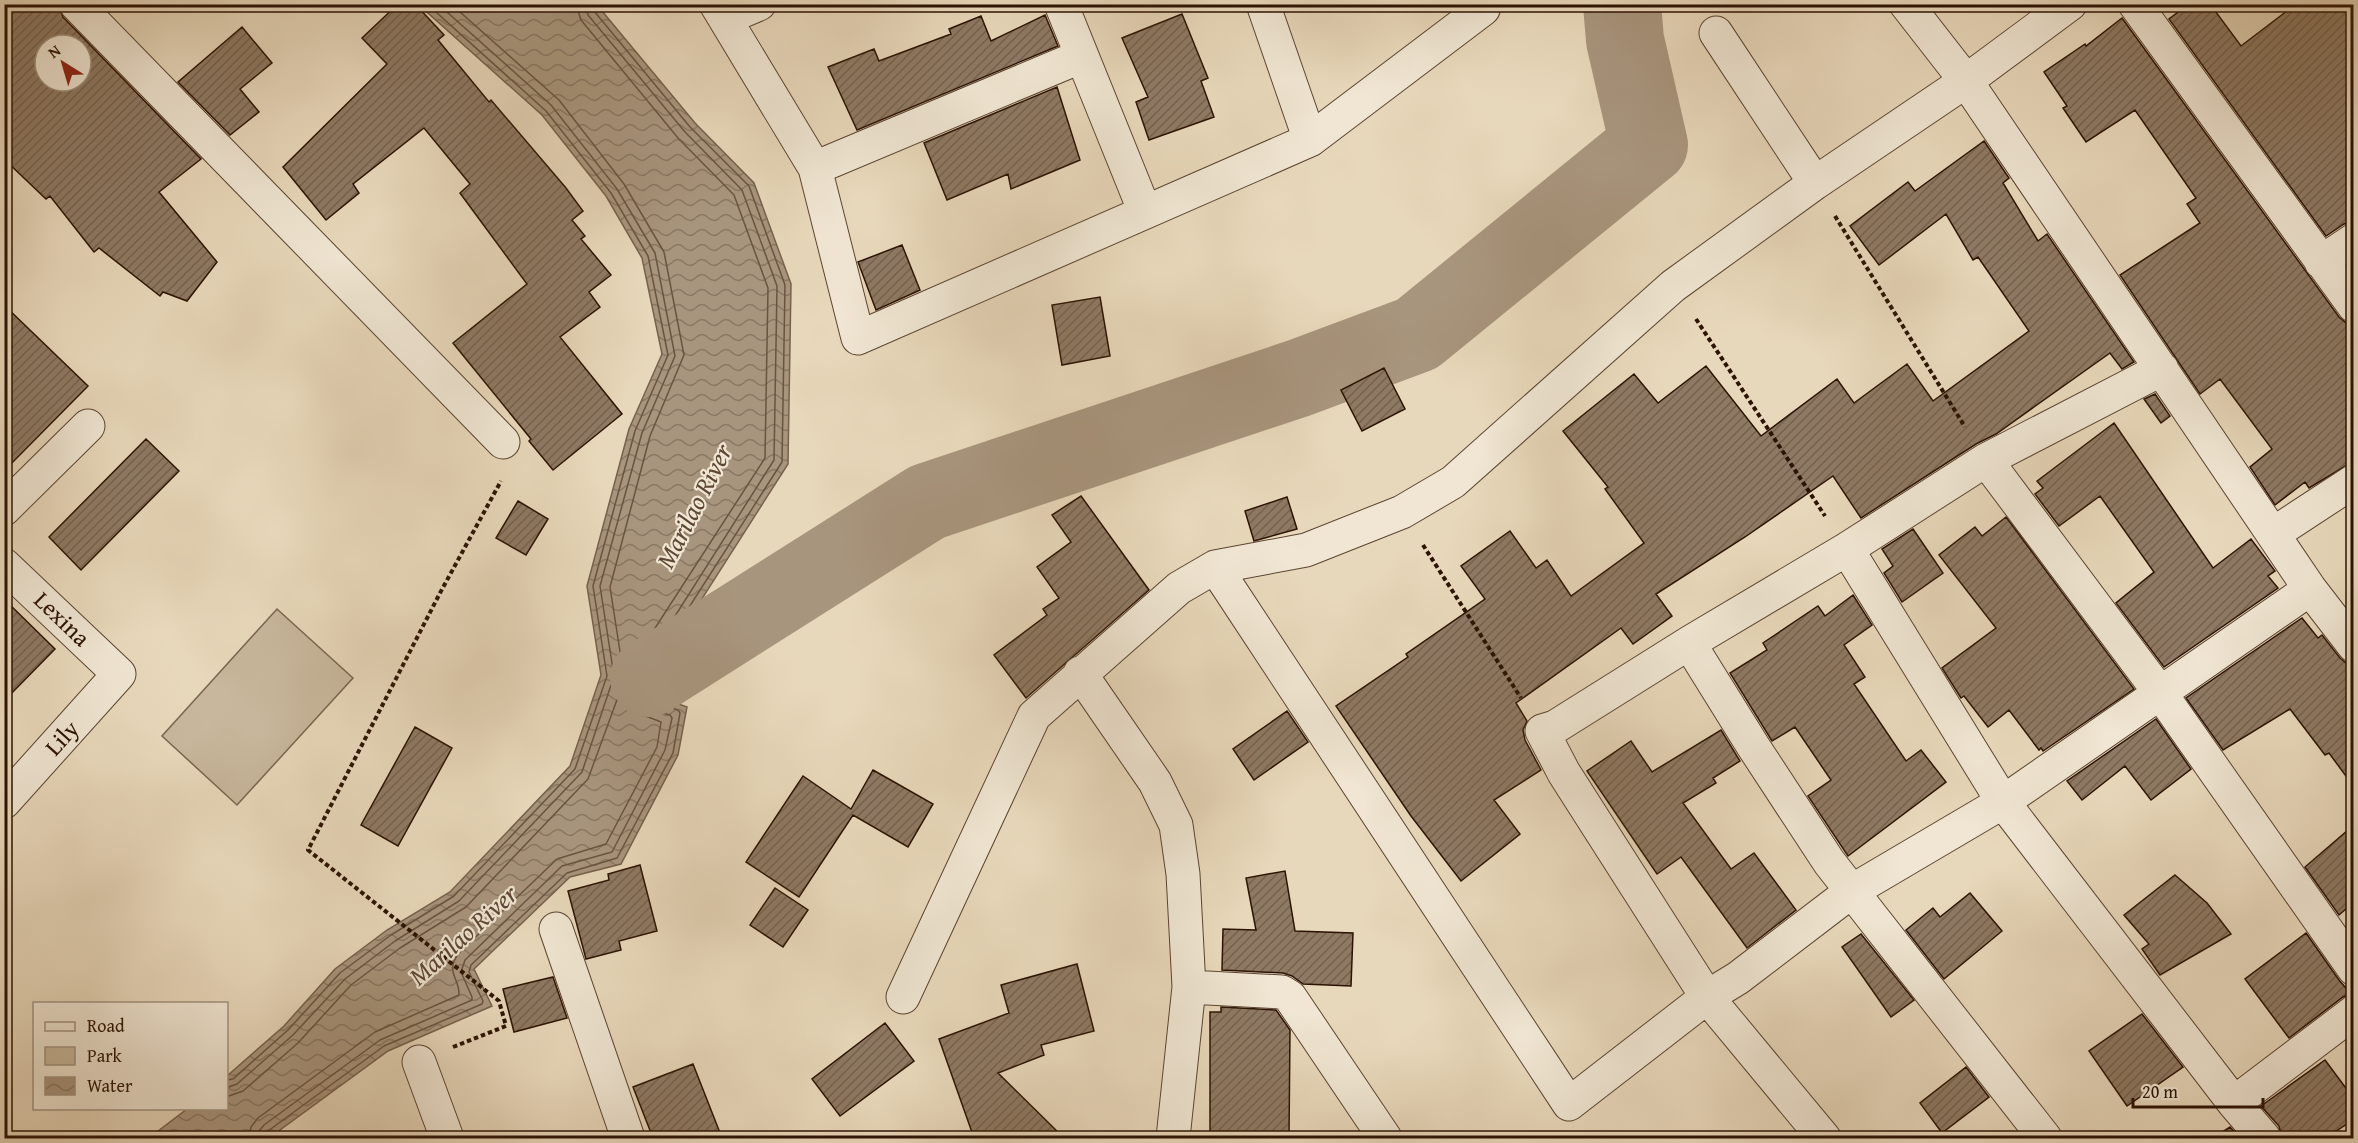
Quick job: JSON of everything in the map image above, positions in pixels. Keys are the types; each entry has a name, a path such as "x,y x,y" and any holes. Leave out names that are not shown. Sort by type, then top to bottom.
{"street":[{"path":"76,4 503,442"},
{"path":"759,4 721,11 815,168 858,338 1310,140 1484,9 1482,4"},
{"path":"1060,4 1145,212"},
{"path":"1263,4 1310,140"},
{"path":"1906,4 1966,81 2310,588 2354,646"},
{"path":"903,997 1034,716 1179,588 1215,567 1306,550 1402,512 1453,483 1673,286 1815,183 1966,81 2070,4"},
{"path":"2135,4 2354,306"},
{"path":"1716,33 1815,183"},
{"path":"815,168 1082,56"},
{"path":"2321,262 2354,240"},
{"path":"1824,1138 1707,997 1564,773 1542,731 1555,727 1689,643 1847,549 1986,460 2162,369"},
{"path":"4,509 88,426"},
{"path":"1986,460 2160,694 2354,969"},
{"path":"2273,534 2354,481"},
{"path":"1847,549 2003,802 2234,1103 2264,1138"},
{"name":"Lexina","path":"4,565 119,674"},
{"path":"1215,567 1569,1104 1707,997 1738,978 1852,891 2003,802 2310,588"},
{"path":"1689,643 1752,746 1818,846 2045,1138"},
{"path":"1080,673 1155,782 1176,825 1184,874 1189,987 1173,1138"},
{"name":"Lily","path":"4,802 119,674"},
{"path":"556,929 628,1138"},
{"path":"1189,987 1282,992 1290,997 1384,1138"},
{"path":"2234,1103 2354,1012"},
{"path":"419,1062 447,1138"}],"path":[{"path":"1815,183 1986,460"},
{"path":"1673,286 1847,549"},
{"path":"419,1062 506,1026 499,1001 308,850 440,593 510,465 503,442"},
{"path":"1437,567 1542,731"}],"green space":[{"path":"277,609 353,678 237,805 162,736"}],"water":[{"name":"Marilao River","path":"419,5 597,5 695,123 754,183 791,284 788,464 643,691 687,707 678,755 621,864 570,877 474,969 492,1006 388,1051 269,1138 149,1138 186,1110 228,1110 228,1075 284,1026 335,969 387,930 450,892 570,766 601,675 587,586 629,429 662,354 642,258 606,196 542,115"}],"building":[{"path":"4,4 58,4 63,17 79,33 33,33 33,93 93,93 93,48 201,159 159,192 217,262 187,301 163,292 160,296 99,248 94,252 50,196 46,199 4,159"},
{"path":"398,4 415,4 444,35 438,40 489,102 491,100 566,188 583,211 572,220 585,236 581,239 611,275 589,292 600,307 560,337 622,414 553,470 529,441 531,439 453,343 527,284 460,193 470,184 424,128 353,184 359,193 326,220 283,167 387,64 362,38"},
{"path":"2189,4 2210,4 2241,46 2296,4 2354,4 2354,221 2344,224 2326,236 2169,19"},
{"path":"1182,14 1208,78 1201,81 1214,117 1149,140 1136,102 1148,97 1122,38"},
{"path":"1045,15 1058,46 857,130 828,67 874,49 879,61 951,34 949,29 981,16 991,41"},
{"path":"2122,18 2339,317 2346,323 2354,324 2354,461 2309,488 2305,482 2275,505 2250,467 2272,449 2220,379 2200,394 2120,275 2200,223 2187,204 2196,198 2135,110 2086,142 2063,108 2067,106 2044,72 2085,44 2086,46"},
{"path":"242,27 272,63 240,89 259,112 230,135 178,82"},
{"path":"1057,87 1080,160 1011,189 1008,174 947,200 924,143"},
{"path":"1984,141 2009,178 2003,183 2038,241 2047,234 2134,362 2122,369 2110,353 1996,434 1976,444 1861,518 1833,476 1745,537 1656,594 1672,616 1633,644 1621,628 1516,703 1527,721 1523,730 1525,740 1541,770 1494,800 1520,834 1461,881 1411,816 1336,706 1408,657 1406,654 1485,599 1461,566 1510,531 1536,568 1547,560 1571,596 1644,543 1605,489 1608,487 1563,431 1634,374 1658,403 1706,366 1761,436 1837,379 1854,403 1907,364 1933,401 2029,331 1978,257 1973,260 1946,214 1879,265 1850,226 1908,182 1915,191"},
{"path":"902,245 920,290 876,310 858,262"},
{"path":"1100,297 1110,356 1062,365 1052,305"},
{"path":"4,305 88,386 4,471"},
{"path":"1384,368 1405,409 1362,431 1341,390"},
{"path":"2155,394 2170,416 2161,423 2144,399"},
{"path":"2114,423 2213,568 2251,539 2275,571 2268,576 2278,588 2164,667 2116,603 2154,572 2100,496 2059,526 2035,494 2043,488 2037,481"},
{"path":"146,439 179,471 81,570 49,537"},
{"path":"1081,496 1149,590 1026,698 994,655 1047,615 1043,609 1059,598 1037,567 1071,542 1052,515"},
{"path":"1287,497 1297,529 1254,541 1245,511"},
{"path":"518,501 548,519 526,555 496,538"},
{"path":"2006,517 2134,689 2043,751 2041,748 2039,750 2009,710 1988,727 1964,696 1961,698 1942,668 1996,628 1939,555 1975,527 1982,536"},
{"path":"1913,529 1943,573 1902,602 1884,573 1893,566 1882,549"},
{"path":"1853,595 1872,625 1844,645 1865,677 1854,684 1906,761 1921,750 1946,782 1848,856 1808,796 1831,780 1795,727 1772,741 1730,673 1767,650 1763,643 1818,606 1825,616"},
{"path":"4,599 55,649 4,701"},
{"path":"2302,618 2318,638 2322,635 2340,658 2346,663 2354,664 2354,787 2329,753 2325,755 2290,709 2223,750 2186,698"},
{"path":"1287,711 1308,742 1254,780 1233,749"},
{"path":"2156,719 2191,769 2151,800 2125,766 2082,800 2067,781"},
{"path":"415,727 452,748 398,846 361,825"},
{"path":"1721,730 1740,761 1713,778 1716,783 1683,803 1731,869 1754,853 1796,910 1747,948 1681,857 1657,874 1587,771 1631,741 1652,772"},
{"path":"873,770 933,804 908,847 853,815 799,897 746,862 803,776 851,809"},
{"path":"2354,825 2354,902 2339,915 2305,867"},
{"path":"640,865 657,931 619,941 621,950 586,959 568,891 609,880 608,874"},
{"path":"1285,871 1295,931 1353,933 1351,986 1303,984 1283,973 1222,970 1223,929 1256,930 1246,878"},
{"path":"2175,875 2207,903 2231,934 2160,975 2142,949 2149,944 2124,915"},
{"path":"775,888 808,910 783,947 750,925"},
{"path":"1970,893 2002,931 1944,979 1906,930 1933,908 1940,917"},
{"path":"2306,933 2351,994 2343,997 2289,1038 2245,979"},
{"path":"1861,934 1914,1000 1891,1017 1842,947"},
{"path":"1077,964 1094,1031 1041,1045 1044,1055 998,1073 1064,1138 974,1138 939,1039 1009,1013 1001,985"},
{"path":"553,977 567,1018 514,1032 503,989"},
{"path":"1221,1007 1276,1010 1290,1030 1289,1138 1210,1138 1210,1012 1221,1012"},
{"path":"2142,1014 2183,1067 2127,1106 2089,1051"},
{"path":"885,1023 914,1061 840,1116 812,1079"},
{"path":"2325,1060 2354,1099 2354,1119 2326,1138 2282,1138 2279,1126 2261,1106"},
{"path":"693,1064 722,1138 653,1138 633,1087"},
{"path":"1966,1067 1989,1097 1942,1133 1920,1103"},
{"path":"2230,1127 2240,1138 2213,1138"}],"waterway":[{"path":"649,678 927,502 1299,378 1417,334 1649,145 1625,40 1622,4"}]}
